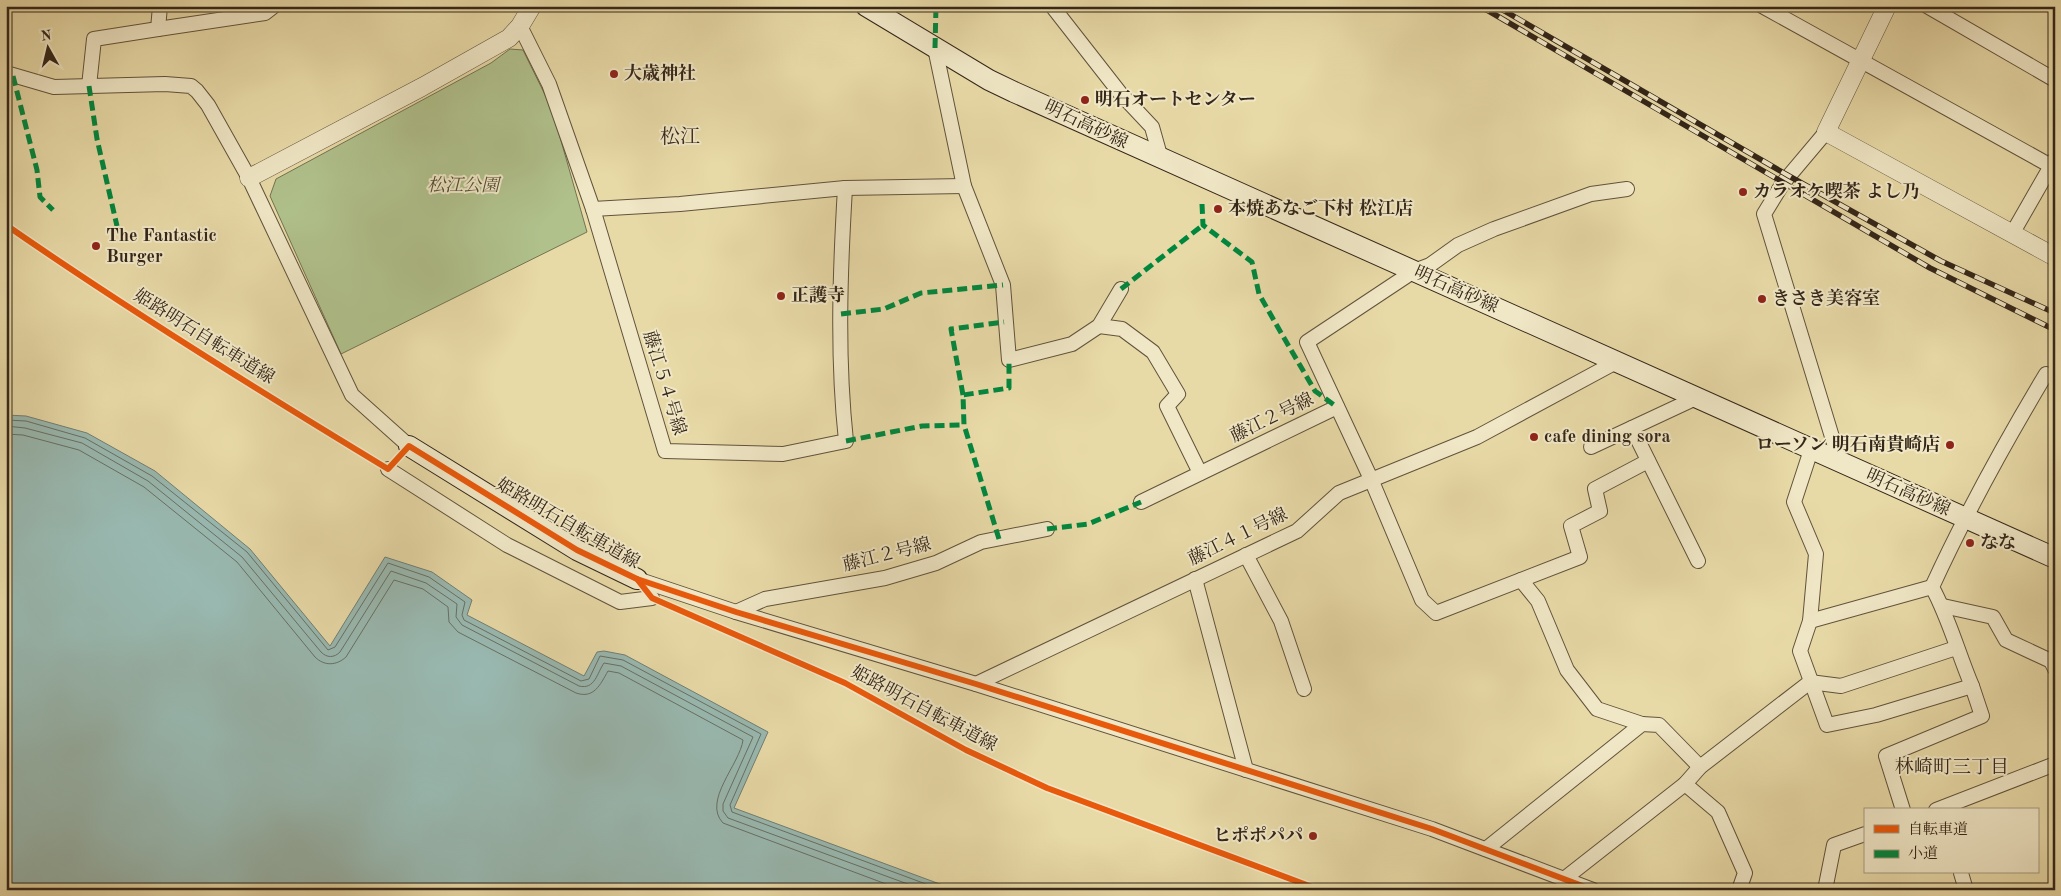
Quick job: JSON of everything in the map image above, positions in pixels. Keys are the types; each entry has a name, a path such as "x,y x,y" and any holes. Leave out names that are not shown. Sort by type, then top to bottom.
{"main road":[{"name":"明石高砂線","path":"866,6 989,80 1161,159 2055,558"},
{"name":"姫路明石自転車道線","path":"409,446 577,550 637,579"}],"street":[{"path":"158,29 160,6"},
{"path":"88,86 94,39 265,13 274,6"},
{"path":"249,178 422,87 509,38 520,26 532,6"},
{"path":"1052,6 1120,94 1152,126 1161,159"},
{"path":"1762,6 2053,163 2012,234"},
{"path":"1840,463 1764,214 1783,183 1826,132 1887,6"},
{"path":"1927,6 2055,80"},
{"path":"520,26 549,84 593,209 680,204 845,188 964,186"},
{"path":"935,48 964,186 1003,285 1009,360 1072,344 1100,326 1121,289"},
{"path":"6,73 54,87 165,84 191,86 208,105 249,178 352,395 409,446"},
{"path":"1826,132 2055,257"},
{"name":"藤江５４号線","path":"593,209 665,451 783,454 846,441 840,384 839,282 845,188"},
{"path":"1627,190 1591,194 1494,229 1458,245 1430,265 1414,271 1306,342 1371,479 1422,600 1436,613 1580,556 1571,526 1600,512 1595,489 1648,461"},
{"path":"1100,326 1122,329 1153,352 1178,394 1167,406 1200,473"},
{"name":"藤江４１号線","path":"976,684 1298,531 1340,493 1477,437 1616,362"},
{"path":"1932,587 1963,518 2002,447 2046,374"},
{"path":"1591,447 1696,398"},
{"name":"藤江２号線","path":"1141,502 1337,407"},
{"path":"1632,428 1698,561"},
{"path":"1811,450 1794,502 1816,554 1810,621 1800,651 1827,724 1876,715 1972,686"},
{"path":"388,469 507,544 620,602 652,598"},
{"name":"藤江２号線","path":"736,612 765,599 884,578 936,563 981,542 1047,529"},
{"path":"1246,555 1282,621 1304,689"},
{"path":"637,579 736,612 976,684 1432,829 1593,890"},
{"path":"1194,579 1246,770"},
{"path":"1521,580 1538,601 1567,670 1597,709 1642,724 1659,725 1700,767"},
{"path":"1810,621 1932,587"},
{"path":"1902,808 1886,756 1982,716 1956,648 1943,606 1932,587"},
{"path":"1943,606 1993,618 2006,640 2051,661 2055,669"},
{"path":"1564,879 1685,784 1700,767 1810,682 1841,686 1956,648"},
{"path":"1486,849 1642,724"},
{"path":"1941,808 2055,764"},
{"path":"1685,784 1718,812 1745,873 1739,890"},
{"path":"1825,890 1834,844 1864,834"},
{"path":"1961,874 1966,890"}],"green space":[{"name":"松江公園","path":"510,49 523,50 552,109 587,232 341,354 270,196 276,179 491,63"}],"water":[{"path":"6,415 26,416 87,433 155,471 250,549 330,646 385,557 432,572 472,600 467,615 584,676 597,652 604,651 625,655 768,732 734,808 956,890 6,890"}],"railway":[{"path":"1480,6 1930,268 2055,330"},
{"path":"1496,6 1789,176 1941,261 2055,313"}],"marked path":[{"path":"935,48 936,6"},
{"path":"13,76 37,170 40,197 53,210"},
{"path":"89,86 97,139 117,226"},
{"path":"1202,204 1203,225 1252,262 1259,294 1315,391 1337,407"},
{"path":"1121,289 1203,225"},
{"path":"841,314 884,309 921,293 1003,285"},
{"path":"963,395 951,329 1004,322"},
{"path":"999,539 964,425 963,395 1009,388 1009,360"},
{"path":"846,441 922,426 964,425"},
{"path":"1047,529 1088,524 1141,502"}],"cycle path":[{"path":"6,225 195,350 388,469 409,446 577,550 637,579 652,598 845,683 966,750 1047,788 1320,890"},
{"path":"637,579 736,612 976,684 1432,829 1593,890"}],"place":[{"name":"大歳神社","path":"614,74"},
{"name":"明石オートセンター","path":"1085,100"},
{"name":"カラオケ喫茶 よし乃","path":"1743,192"},
{"name":"本焼あなご下村 松江店","path":"1218,209"},
{"name":"The Fantastic Burger","path":"96,246"},
{"name":"正護寺","path":"781,296"},
{"name":"きさき美容室","path":"1762,299"},
{"name":"cafe dining sora","path":"1534,437"},
{"name":"ローソン 明石南貴崎店","path":"1950,445"},
{"name":"なな","path":"1970,543"},
{"name":"ヒポポパパ","path":"1313,836"}],"district":[{"name":"松江","path":"680,138"},
{"name":"林崎町三丁目","path":"1952,768"}]}
